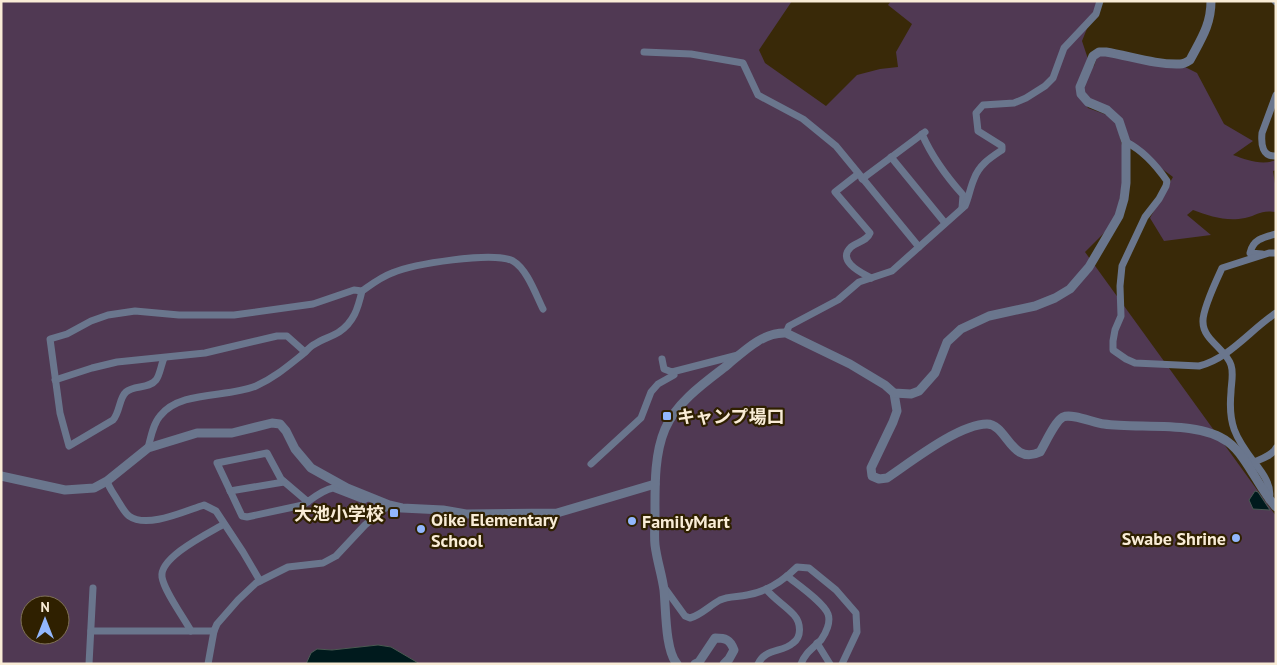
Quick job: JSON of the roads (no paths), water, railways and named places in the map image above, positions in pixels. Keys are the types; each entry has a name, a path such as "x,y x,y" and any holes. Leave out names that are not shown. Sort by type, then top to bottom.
{"street":[{"path":"786,333 788,326 838,300 859,282 892,270 962,209 969,198 974,178 982,165 986,160 1002,150 1002,146 978,131 976,113 983,105 1014,103 1045,86 1053,78 1064,48 1096,14 1100,1"},
{"path":"677,664 672,659 669,647 663,586 655,545 655,484 657,465 665,429 674,414 697,388 761,339 776,332 786,333 850,364 885,385 894,393 911,394 919,391 935,373 947,342 961,329 989,316 1035,306 1055,298 1070,289 1080,280 1111,228 1122,207 1126,183 1126,142 1118,121 1107,110 1088,102 1081,94 1080,87 1093,56 1099,52 1106,52 1154,61 1186,63 1190,60 1208,26 1211,16 1211,1"},
{"path":"644,52 691,54 743,63 758,95 803,118 836,146 919,247"},
{"path":"1276,95 1262,133 1262,142 1266,154 1276,156"},
{"path":"871,278 854,269 848,262 847,254 850,248 868,237 870,233 835,192 891,157 924,133 930,153 948,178 964,195 962,209"},
{"path":"1126,142 1137,147 1157,167 1167,182 1159,199 1146,217 1122,266 1120,286 1121,316 1112,340 1113,350 1135,363 1192,366 1207,364 1225,354 1276,313"},
{"path":"891,157 945,223"},
{"path":"1276,234 1258,239 1250,250 1250,253 1276,253"},
{"path":"1265,254 1222,268 1212,288 1202,322 1208,337 1225,354 1232,366 1230,420 1237,439 1266,480 1272,504"},
{"path":"164,358 157,379 152,384 127,390 117,416 113,420 69,446 60,413 50,339 68,334 91,321 108,315 135,312 179,315 234,315 313,304 354,290 362,291 387,275 416,265 477,258 500,258 513,261 522,269 543,309"},
{"path":"148,448 152,431 160,416 170,407 193,398 233,393 254,387 271,379 313,344 338,333 351,322 362,291"},
{"path":"55,380 117,362 205,353 277,336 287,336 305,352"},
{"path":"662,359 664,369 672,372 739,355"},
{"path":"591,464 641,418 651,392 658,384 674,375 672,372"},
{"path":"894,393 897,411 871,468 872,476 879,479 887,478 951,436 986,424 992,424 997,428 1017,450 1029,455 1035,454 1040,452 1059,420 1065,416 1070,416 1112,425 1174,426 1221,438 1229,443 1238,453 1272,504"},
{"path":"1,476 65,490 94,488 148,448 197,433 232,434 272,423 280,424 286,431 295,449 311,468 347,488 390,505 466,514 557,513 655,484"},
{"path":"1254,462 1268,455 1276,448"},
{"path":"308,502 280,479 267,453 217,463 242,516 247,517 303,505 308,502 328,489 333,488 364,500 369,497"},
{"path":"107,480 109,487 127,515 134,519 142,521 154,520 204,505 216,511 260,581"},
{"path":"230,491 284,482"},
{"path":"208,664 214,631 218,624 227,612 260,581 288,568 323,563 336,556 365,525 390,505"},
{"path":"192,631 164,584 161,575 164,566 169,560 224,524"},
{"path":"663,586 684,616 690,618 695,617 721,600 748,595 766,589 787,576 797,566 809,568 836,590 855,612 857,632 842,664"},
{"path":"787,576 823,606 828,615 828,626 820,640 809,650 800,664"},
{"path":"89,664 94,588"},
{"path":"758,664 764,655 794,643 800,628 795,616 766,589"},
{"path":"91,631 214,631"},
{"path":"695,664 699,662 714,638 725,638 732,643 734,650 724,664"},
{"path":"817,643 830,664"}],"water":[{"path":"1255,491 1258,492 1270,510 1253,509 1249,500"},
{"path":"378,645 391,647 420,664 306,664 311,653 317,649 332,650"}],"place":[{"name":"キャンプ場口","path":"667,416"},
{"name":"大池小学校","path":"394,513"},
{"name":"FamilyMart","path":"632,521"},
{"name":"Oike Elementary School","path":"421,529"},
{"name":"Swabe Shrine","path":"1236,538"}]}
